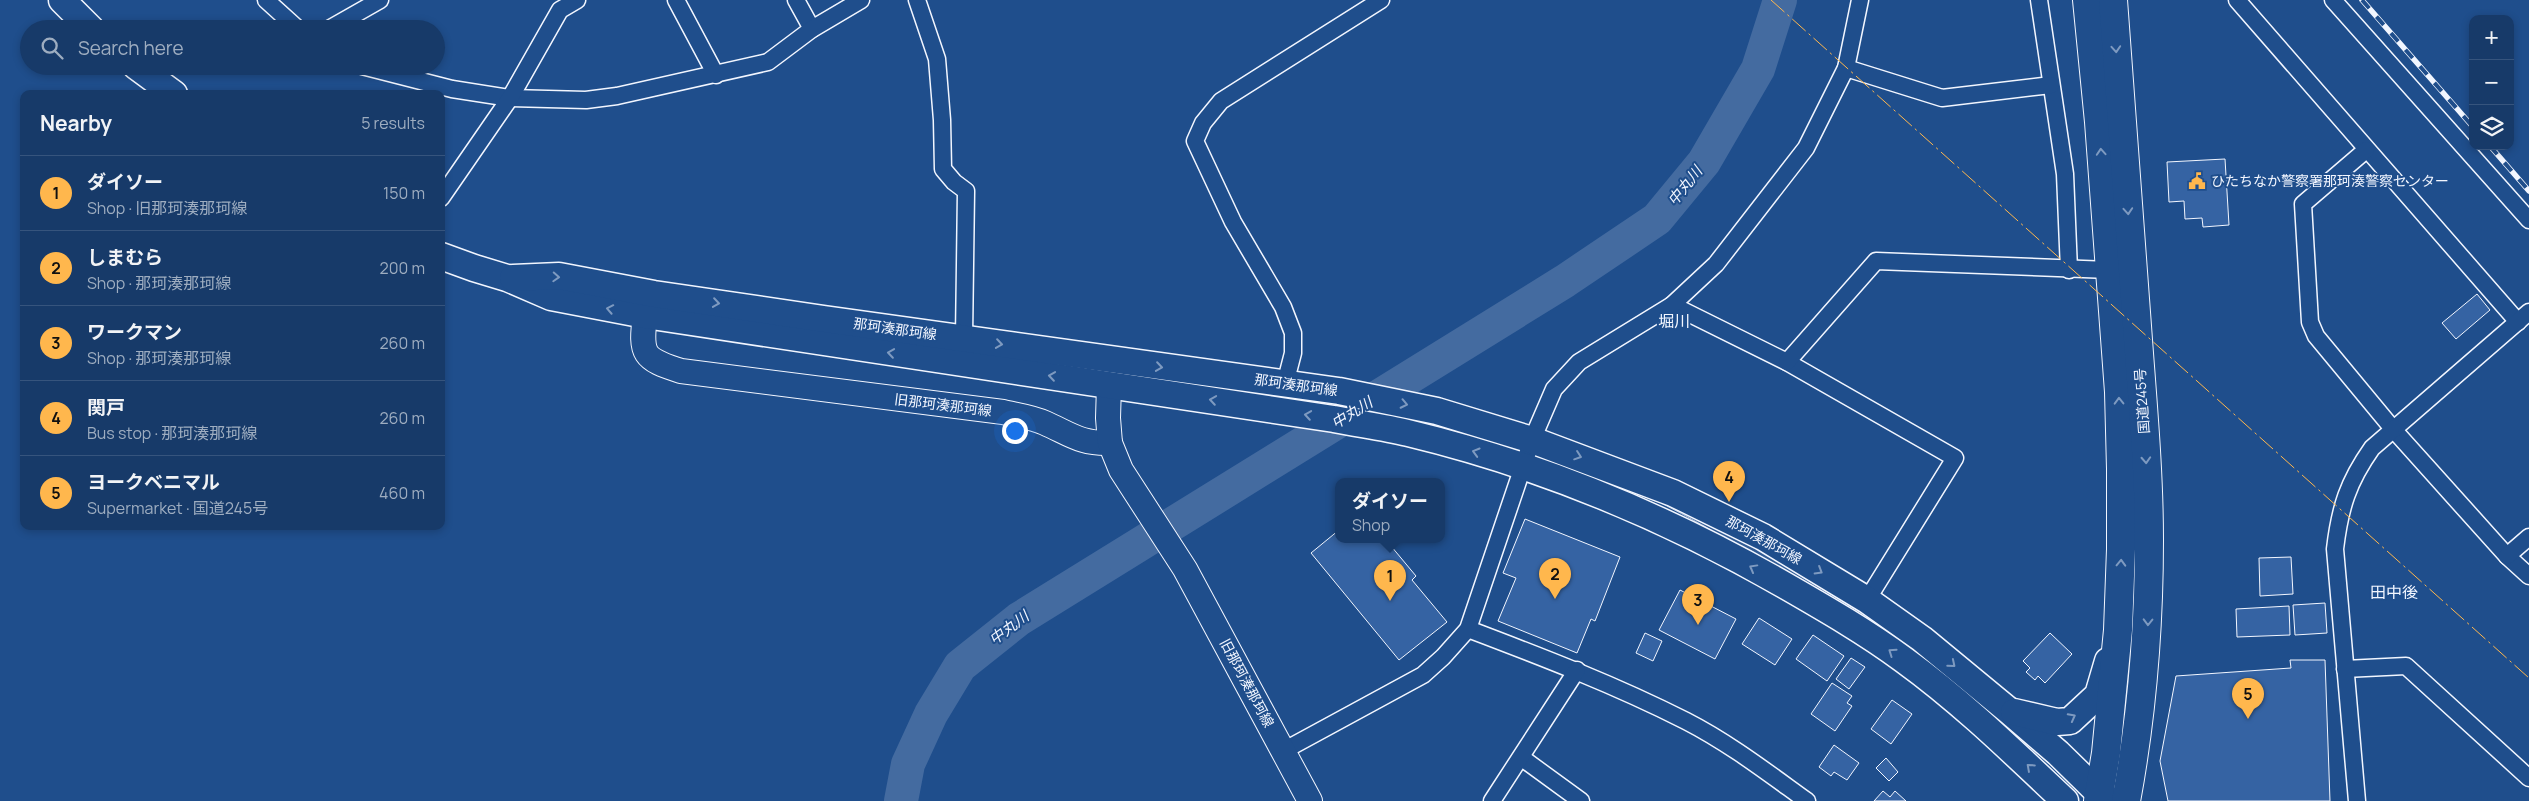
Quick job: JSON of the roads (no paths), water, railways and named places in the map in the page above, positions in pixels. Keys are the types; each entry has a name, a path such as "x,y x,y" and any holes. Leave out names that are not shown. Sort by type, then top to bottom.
{"highway":[{"name":"国道245号","path":"2087,0 2099,122 2120,402 2121,548 2118,630 2101,798"},
{"name":"国道245号","path":"2113,0 2146,454 2149,539 2147,636 2143,688 2137,741 2126,801"}],"main road":[{"path":"62,0 82,20"},
{"path":"148,75 169,90"},
{"name":"那珂湊那珂線","path":"445,257 508,278 551,297 645,316 1261,407 1408,433 1523,466 1593,491 1644,513 1751,566 1852,624 1904,660 1953,699 2065,801"},
{"name":"那珂湊那珂線","path":"508,278 559,276 654,294 1294,385 1437,411 1532,440 1673,493 1763,537 1867,600 1922,639 2008,710 2101,798"},
{"path":"2008,710 2057,722 2070,721 2098,695 2118,630"}],"street":[{"path":"266,0 288,20"},
{"path":"345,20 380,0"},
{"path":"445,192 510,98 557,5 578,0"},
{"path":"676,0 716,75"},
{"path":"796,0 812,29"},
{"path":"397,75 452,89 510,98 586,100 666,87 768,62 812,29 861,0"},
{"path":"917,0 937,59 942,120 943,169 954,182 966,191 964,338"},
{"path":"1294,385 1292,333 1283,307 1233,222 1195,141 1203,123 1222,101 1380,0"},
{"path":"1283,751 1423,675 1443,657 1468,629 1532,440 1554,390 1580,362 1672,305 1716,264 1806,148 1846,68 1860,0"},
{"path":"2039,0 2065,174 2069,270"},
{"path":"2237,0 2366,150 2523,317 2372,448 2357,469 2340,512 2335,549 2357,801"},
{"path":"2333,0 2529,220"},
{"path":"1846,68 1942,98 2051,85"},
{"path":"2366,150 2303,204 2310,322 2316,336 2393,429 2507,556 2529,576"},
{"path":"1787,362 1876,261 2069,270 2109,270"},
{"path":"1672,305 1787,362 1955,458 1867,600"},
{"name":"旧那珂湊那珂線","path":"645,316 642,337 644,351 656,363 681,371 1003,412 1043,422 1078,440 1094,444 1110,443 1121,470 1186,569 1310,801"},
{"path":"1109,384 1108,418 1110,443"},
{"path":"2507,556 2529,537"},
{"path":"1468,629 1577,670 1688,722 1756,764 1807,801"},
{"path":"2345,669 2406,666 2529,778"},
{"path":"1492,801 1522,758 1577,670"},
{"path":"1522,758 1581,801"}],"waterway":[{"name":"中丸川","path":"901,801 908,764 931,714 960,666 1019,619 1565,281 1657,219 1704,162 1758,69 1780,0"}],"railway":[{"path":"2362,0 2469,122"},
{"path":"2493,150 2529,191"}],"place":[{"name":"ひたちなか警察署那珂湊警察センター","path":"2197,181"},
{"name":"関戸","path":"1729,502"},
{"name":"しまむら","path":"1555,599"},
{"name":"ダイソー","path":"1390,601"},
{"name":"ワークマン","path":"1698,625"},
{"name":"ヨークベニマル","path":"2248,719"}],"district":[{"name":"堀川","path":"1674,321"},
{"name":"田中後","path":"2394,592"}]}
